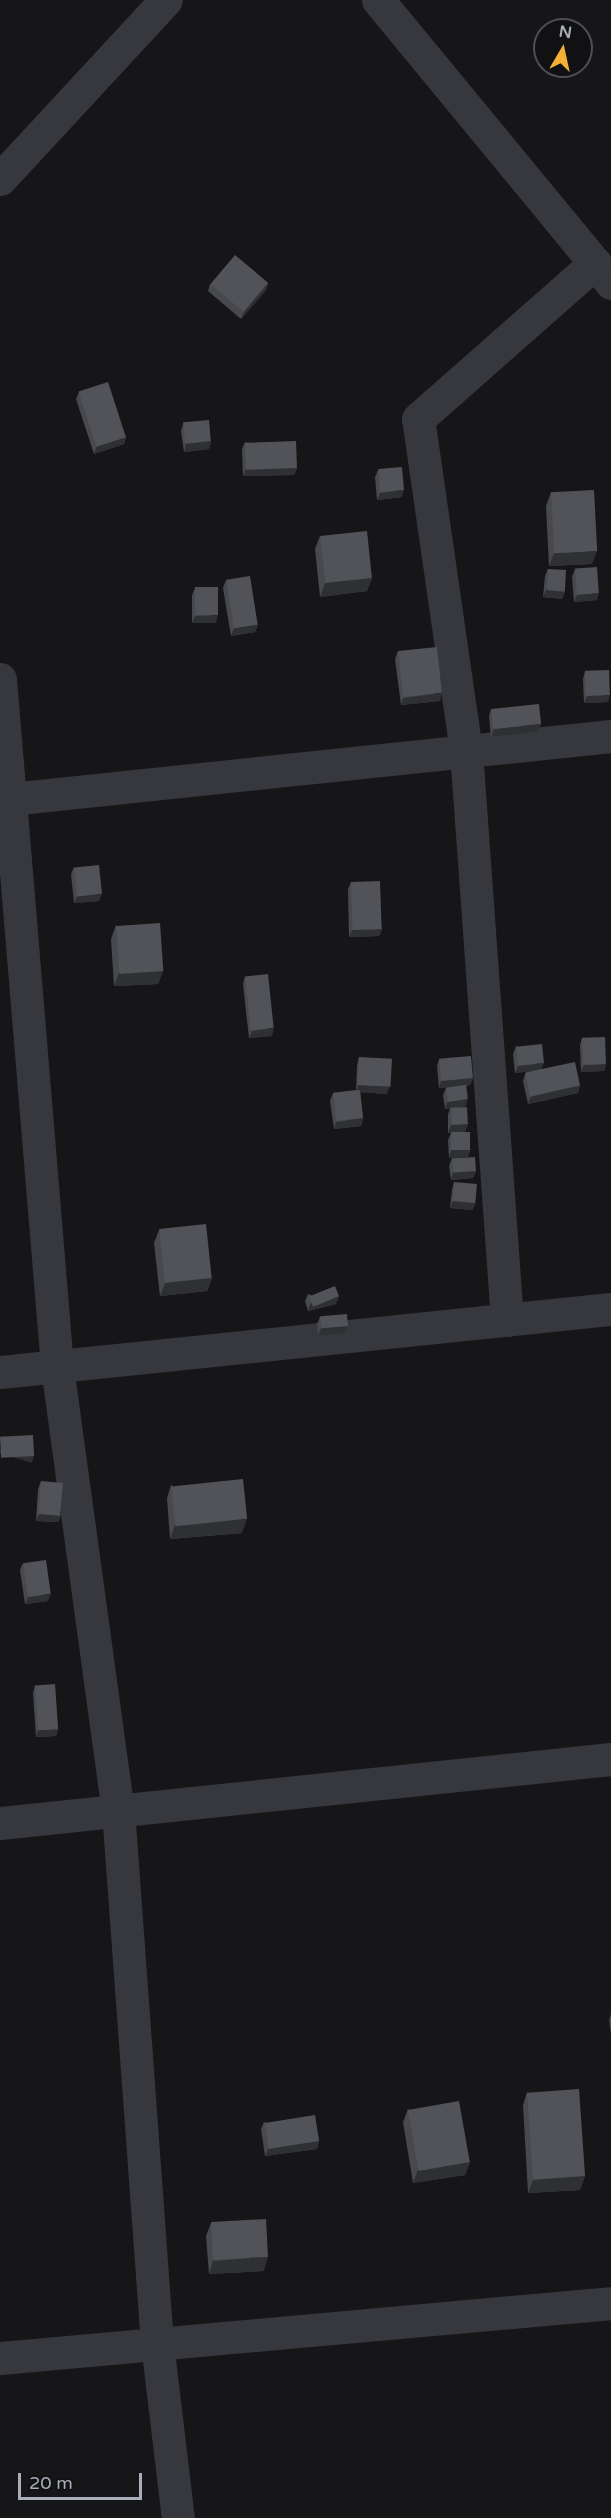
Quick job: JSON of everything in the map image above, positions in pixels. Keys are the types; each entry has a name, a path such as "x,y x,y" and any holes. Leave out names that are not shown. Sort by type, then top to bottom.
{"street":[{"path":"0,179 166,0"},
{"path":"378,0 603,273 418,419 466,751 507,1320"},
{"path":"0,679 5,799 57,1367 118,1810 157,2343 178,2518"},
{"path":"5,799 611,736"},
{"path":"0,1372 611,1309"},
{"path":"0,1823 611,1759"},
{"path":"0,2358 611,2303"}],"building":[{"path":"235,255 268,283 244,312 211,284"},
{"path":"108,382 126,437 96,447 79,392"},
{"path":"209,420 211,441 185,443 183,422"},
{"path":"296,441 297,468 246,470 245,443"},
{"path":"402,467 404,490 380,492 378,469"},
{"path":"594,490 597,551 554,553 551,492"},
{"path":"367,531 372,578 325,583 320,536"},
{"path":"597,567 599,593 577,594 575,569"},
{"path":"548,569 566,570 565,591 547,590"},
{"path":"250,576 258,624 234,628 226,580"},
{"path":"195,587 218,587 218,615 195,615"},
{"path":"437,647 442,693 403,697 398,651"},
{"path":"609,670 610,695 586,696 585,671"},
{"path":"539,704 541,724 493,729 491,709"},
{"path":"99,865 102,894 77,896 74,868"},
{"path":"380,881 382,929 353,930 351,882"},
{"path":"160,923 163,971 119,974 116,926"},
{"path":"268,974 274,1028 251,1030 245,976"},
{"path":"605,1037 606,1064 583,1065 582,1038"},
{"path":"542,1044 544,1063 518,1066 516,1047"},
{"path":"471,1056 473,1078 441,1081 439,1059"},
{"path":"359,1057 392,1059 390,1087 358,1085"},
{"path":"575,1062 580,1085 530,1096 525,1073"},
{"path":"466,1085 468,1099 448,1102 446,1088"},
{"path":"360,1090 363,1118 336,1121 333,1093"},
{"path":"467,1107 468,1124 452,1125 451,1108"},
{"path":"451,1132 470,1132 470,1150 451,1150"},
{"path":"475,1157 476,1171 453,1173 452,1159"},
{"path":"454,1182 477,1184 475,1203 452,1201"},
{"path":"206,1224 212,1278 165,1283 159,1229"},
{"path":"335,1286 339,1296 313,1307 309,1296"},
{"path":"347,1314 348,1326 321,1328 320,1316"},
{"path":"33,1435 34,1456 1,1458 0,1437"},
{"path":"243,1479 247,1519 176,1526 171,1487"},
{"path":"41,1481 63,1483 60,1516 38,1514"},
{"path":"46,1560 51,1594 28,1597 23,1563"},
{"path":"55,1684 58,1729 38,1730 35,1685"},
{"path":"579,2089 585,2176 533,2179 527,2093"},
{"path":"459,2101 470,2162 419,2171 408,2110"},
{"path":"315,2115 319,2141 269,2149 265,2123"},
{"path":"266,2219 268,2257 213,2260 211,2222"}]}
